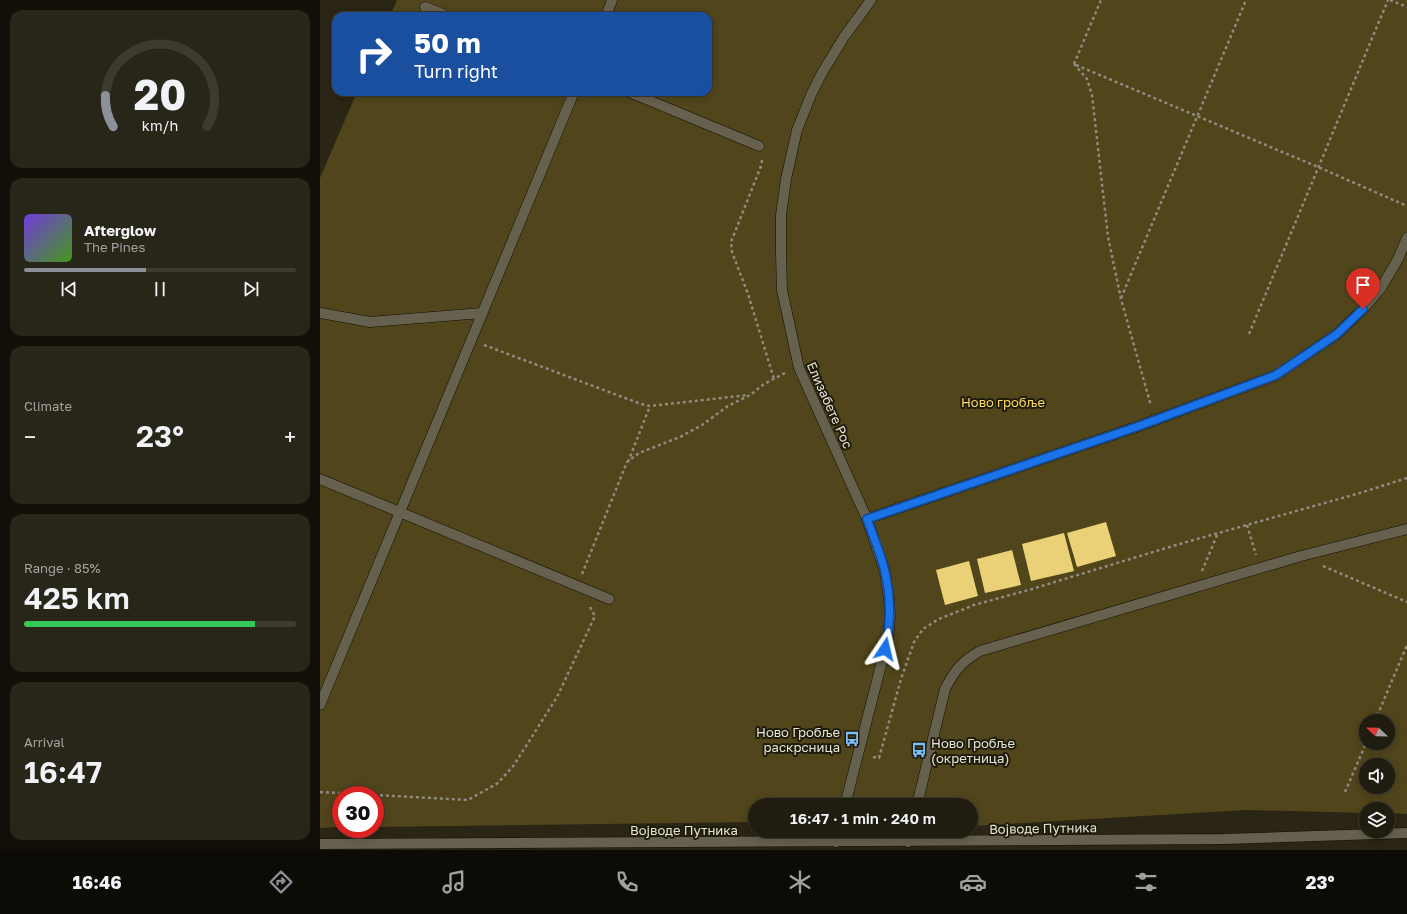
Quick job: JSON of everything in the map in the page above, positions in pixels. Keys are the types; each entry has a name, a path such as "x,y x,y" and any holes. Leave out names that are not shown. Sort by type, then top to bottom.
{"street":[{"path":"608,12 612,0"},
{"name":"Елизабете Рос","path":"847,798 888,638 890,617 889,599 885,572 867,519 799,368 782,290 781,215 786,179 797,130 811,94 837,47 871,0"},
{"path":"425,7 437,12"},
{"path":"320,705 572,96"},
{"path":"639,96 759,146"},
{"path":"867,519 1155,420 1276,375 1337,334 1363,309 1381,288 1398,260 1407,238"},
{"path":"320,313 370,322 482,313"},
{"path":"320,479 609,599"},
{"path":"919,798 945,689 954,673 964,660 980,650 1300,556 1407,529"},
{"name":"Војводе Путника","path":"320,844 908,842 1224,839 1407,833"},
{"path":"836,842 837,838"},
{"path":"908,842 909,838"}],"path":[{"path":"1074,64 1101,0"},
{"path":"1121,299 1246,0"},
{"path":"1249,334 1389,0 1407,7"},
{"path":"1074,64 1407,206"},
{"path":"1074,64 1087,79 1092,95 1108,237 1121,299 1155,420"},
{"path":"759,146 762,156 761,166 731,242 732,252 748,294 774,378"},
{"path":"471,340 641,404 650,406 750,395"},
{"path":"627,462 639,453 680,437 702,425 728,406 750,395 774,378 799,368"},
{"path":"320,792 468,800 498,783 514,765 557,697 595,616 577,585 650,406"},
{"path":"858,754 879,758 901,679 914,642 923,629 939,619 974,605 1032,589 1176,544 1360,493 1407,478"},
{"path":"1247,525 1258,561"},
{"path":"1195,587 1218,533"},
{"path":"1300,556 1407,602"},
{"path":"1378,714 1407,645"},
{"path":"1345,792 1363,750"}],"green space":[{"name":"Ново гробље","path":"397,0 1407,0 1407,814 1395,813 1395,802 1359,802 1359,813 1246,810 978,826 978,798 748,798 748,822 384,827 384,786 332,786 332,827 320,828 320,178 355,96 712,96 712,12 392,12"}],"building":[{"path":"1106,522 1116,556 1077,567 1067,533"},
{"path":"1064,533 1074,571 1031,581 1022,544"},
{"path":"1012,550 1021,585 985,593 977,559"},
{"path":"969,561 978,596 945,605 936,570"}],"place":[{"name":"Ново Гробље раскрсница","path":"852,739"},
{"name":"Ново Гробље (окретница)","path":"919,750"}],"route":[{"path":"885,649 888,638 890,617 889,599 885,572 867,519 1139,426 1276,375 1337,334 1363,309"}]}
